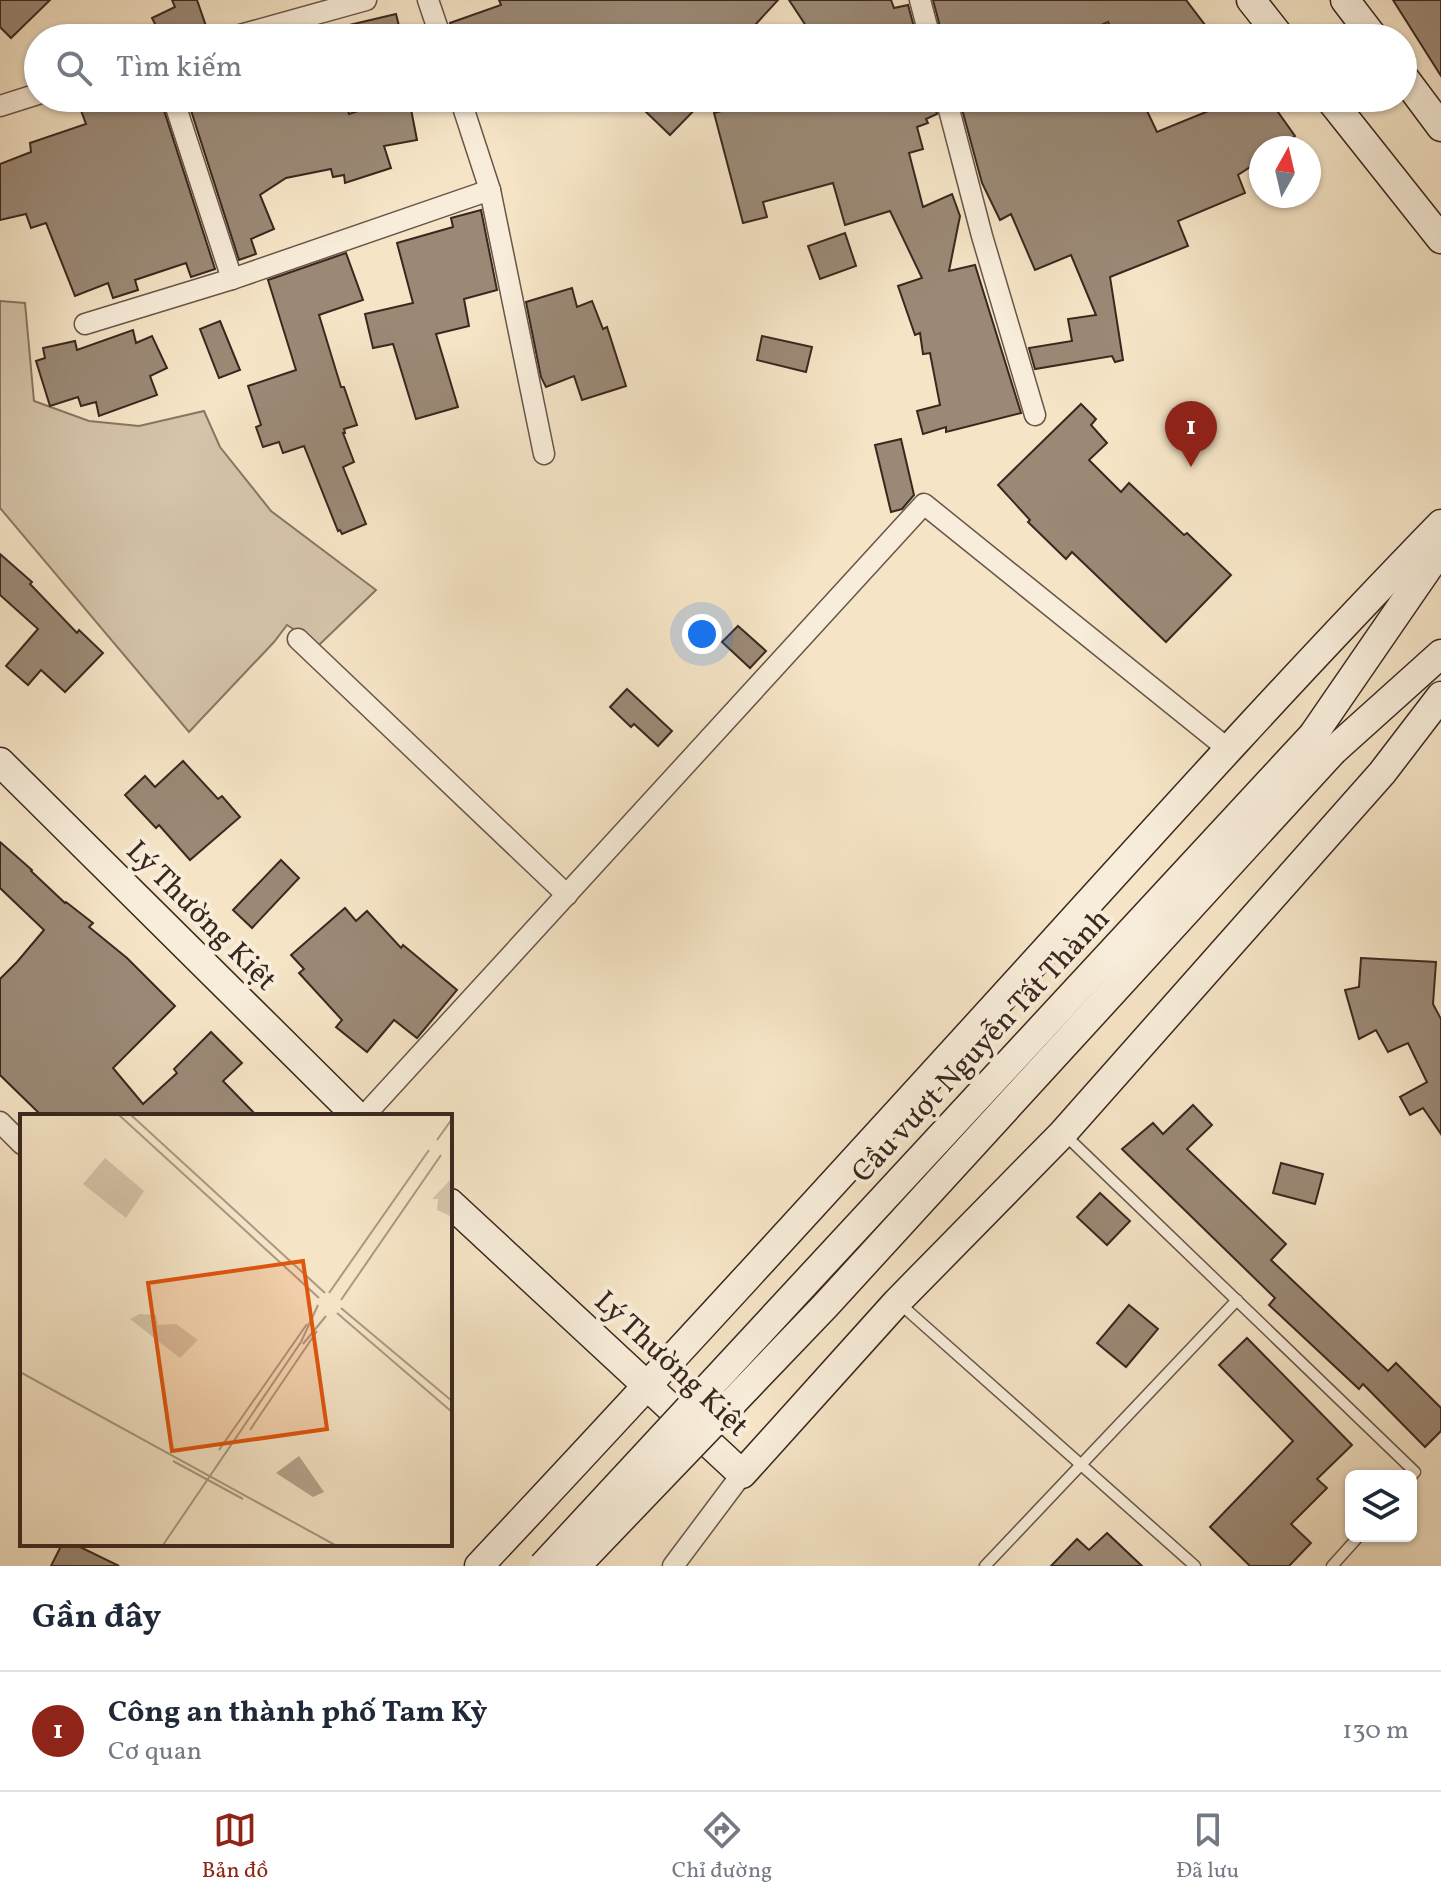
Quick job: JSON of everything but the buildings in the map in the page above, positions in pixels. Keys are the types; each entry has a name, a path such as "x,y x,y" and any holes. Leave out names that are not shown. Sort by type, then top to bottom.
{"main road":[{"path":"1251,0 1270,24"},
{"path":"1345,0 1363,24"},
{"path":"1417,95 1441,127"},
{"path":"1340,112 1441,239"},
{"path":"479,1566 647,1387 1228,749 1441,524"},
{"name":"Cầu vượt Nguyễn Tất Thành","path":"576,1566 826,1305 1323,743 1441,549"},
{"name":"Cầu vượt Nguyễn Tất Thành","path":"543,1566 1323,743 1441,654"},
{"path":"742,1474 897,1302 1063,1133 1382,773 1441,696"},
{"name":"Lý Thường Kiệt","path":"0,762 355,1114"},
{"name":"Lý Thường Kiệt","path":"452,1205 742,1474"}],"street":[{"path":"279,24 366,0"},
{"path":"428,0 436,24"},
{"path":"920,0 926,24"},
{"path":"0,106 24,98"},
{"path":"178,112 232,279"},
{"path":"465,112 490,190 544,454"},
{"path":"950,112 982,236 1035,415"},
{"path":"85,324 232,279 490,190"},
{"path":"366,1114 924,504 1228,749"},
{"path":"298,639 567,895"},
{"path":"0,1122 20,1142"},
{"path":"673,1566 742,1474"}],"lane":[{"path":"1063,1133 1413,1470"},
{"path":"985,1566 1237,1300"},
{"path":"897,1302 1195,1566"},
{"path":"1332,1566 1354,1542"}],"shaded area":[{"path":"0,301 25,303 34,401 89,421 139,426 204,411 220,447 271,511 376,590 319,645 287,625 189,732 0,508"}],"place":[{"name":"Công an thành phố Tam Kỳ","path":"1191,467"}]}
